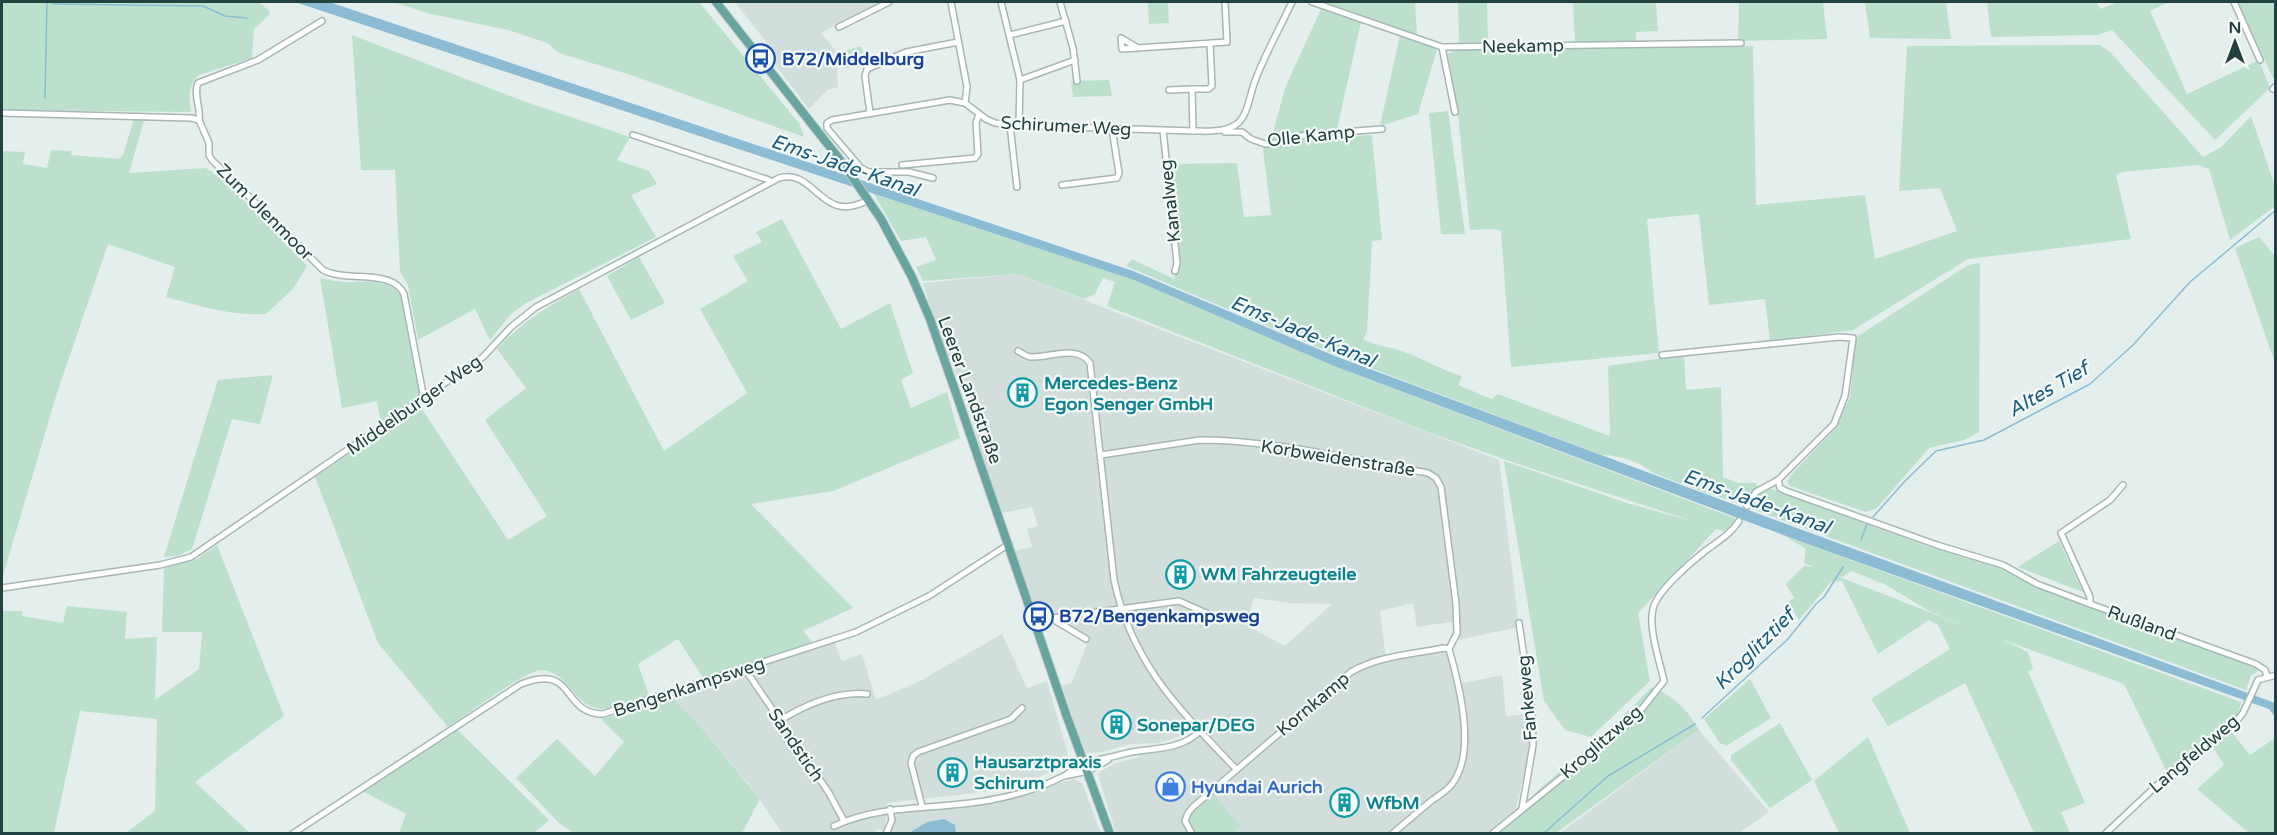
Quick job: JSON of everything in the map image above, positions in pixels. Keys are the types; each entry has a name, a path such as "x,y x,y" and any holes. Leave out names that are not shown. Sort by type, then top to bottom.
{"main road":[{"name":"Leerer Landstraße","path":"716,2 844,165 868,199 896,246 930,319 1067,717 1110,834"}],"street":[{"path":"839,27 889,2"},
{"path":"933,178 909,172 869,171 861,168 828,128 827,123 830,120 950,100 965,103 967,87 951,2"},
{"path":"1001,2 1020,80 1019,125"},
{"path":"1060,2 1075,60 1077,81"},
{"path":"1138,48 1227,42 1225,2"},
{"path":"1243,116 1255,81 1292,2"},
{"name":"Neekamp","path":"1312,2 1442,47 1741,43"},
{"path":"2234,2 2260,60"},
{"name":"Zum Ulenmoor","path":"322,21 258,60 198,83 196,88 201,113 199,120 209,143 209,155 212,160 323,270 338,276 387,279 401,287 424,399"},
{"path":"1010,35 1066,21"},
{"path":"870,113 865,76 867,69 906,52 958,42"},
{"path":"1169,90 1212,86 1210,44"},
{"path":"1442,47 1455,112"},
{"path":"1020,80 1075,60"},
{"path":"1192,89 1193,131"},
{"name":"Schirumer Weg","path":"965,103 995,123 1019,125 1214,131 1237,124 1243,116"},
{"path":"2,113 199,120"},
{"path":"902,165 975,158 978,154 976,123 979,114"},
{"name":"Olle Kamp","path":"1242,132 1243,116"},
{"path":"1010,124 1017,187"},
{"path":"1062,185 1117,178 1119,173 1112,129"},
{"name":"Olle Kamp","path":"1214,131 1242,132 1251,139 1265,144 1288,142 1304,135 1382,129"},
{"name":"Kanalweg","path":"1163,130 1177,263 1175,271"},
{"path":"633,135 770,182"},
{"name":"Middelburger Weg","path":"2,588 160,565 191,557 483,357 511,327 537,307 770,182 786,176 797,177 825,201 837,206 859,205 868,199"},
{"path":"1662,355 1839,337 1854,338 1845,396 1834,424 1778,480 1756,492 1747,506"},
{"path":"1018,351 1029,357 1072,353 1086,358 1092,372 1114,580 1120,609 1128,631 1147,667 1167,694 1236,769"},
{"name":"Korbweidenstraße","path":"1101,455 1200,440 1215,440 1288,448 1428,473 1436,478 1441,487 1454,584 1457,633 1449,649"},
{"path":"1778,480 1780,488 1786,491 1928,542 2003,565 2037,584 2090,604"},
{"name":"Rußland","path":"2123,485 2110,500 2061,533 2090,597 2090,604 2256,664 2265,670 2267,676"},
{"name":"Kroglitzweg","path":"1492,834 1633,720 1664,681 1654,633 1652,611 1654,604 1678,576 1702,553 1728,535 1739,521"},
{"name":"Bengenkampsweg","path":"292,834 521,684 539,678 552,680 568,690 574,702 585,711 603,714 835,639 876,623 950,584 1009,544"},
{"path":"1046,619 1179,601 1217,618"},
{"path":"1056,618 1056,621 1086,639"},
{"name":"Fankeweg","path":"1520,623 1532,710 1533,745 1522,809"},
{"path":"1392,834 1451,786 1460,770 1464,743 1464,711 1462,693 1449,649"},
{"name":"Kornkamp","path":"1192,834 1186,825 1188,813 1236,769 1359,667 1396,657 1449,649"},
{"name":"Sandstich","path":"745,669 829,793 844,822"},
{"name":"Langfeldweg","path":"2105,834 2172,771 2235,723 2244,710 2254,684 2260,678 2276,675"},
{"path":"779,721 801,708 849,692 867,694"},
{"path":"922,806 911,763 913,756 918,752 1011,719 1022,708"},
{"path":"834,826 890,809 994,800 1131,752 1171,747 1192,738 1200,731"},
{"path":"886,834 891,820 890,809"}],"shaded area":[{"path":"735,2 882,2 821,33 836,51 838,87 827,90 809,109 765,51 770,47"},
{"path":"1017,274 1499,460 1519,627 1453,641 1457,621 1417,627 1413,603 1380,611 1386,659 1449,649 1459,684 1502,675 1506,716 1530,714 1531,745 1516,808 1492,834 1116,833 1098,775 1101,771 1116,763 1139,757 1140,753 1190,743 1202,734 1170,700 1190,725 1181,736 1158,743 1130,744 1098,753 1085,753 1062,686 1072,682 1089,639 1060,620 1045,622 1044,617 1037,619 1015,551 1032,547 1027,529 1038,526 1032,507 1001,513 961,387 938,332 923,283","holes":["1254,598 1290,603 1332,604 1285,646 1246,625"]},
{"path":"1002,634 1027,688 1047,681 1067,751 1068,759 1065,766 1009,789 887,803 885,831 879,829 871,834 782,833 752,788 695,720 671,698 834,642 842,661 862,654 876,700 920,681"},
{"path":"1699,730 1769,812 1739,833 1560,833"},
{"path":"1074,779 1082,783 1101,833 889,834 898,811 1003,801"}],"green space":[{"path":"2,2 258,2 270,11 268,16 254,29 252,58 199,75 195,79 190,92 191,112 2,110"},
{"path":"393,2 699,2 799,123 804,137 631,75 559,53 547,43 508,30 431,14"},
{"path":"1148,2 1168,2 1169,23 1149,24"},
{"path":"1324,2 1415,2 1417,36"},
{"path":"1458,2 1487,2 1488,43 1459,44"},
{"path":"1573,2 1656,2 1658,31 1636,32 1636,42 1575,42"},
{"path":"1739,2 1823,2 1827,39 1738,41"},
{"path":"1865,2 1946,2 1951,39 1870,38"},
{"path":"1987,2 2096,2 2101,9 2118,2 2169,2 2150,11 2187,94 2259,60 2270,88 2215,140 2112,30 2098,35 1991,37"},
{"path":"2238,2 2275,2 2276,76 2273,78"},
{"path":"1321,9 1361,22 1337,129 1315,130 1281,140 1271,140 1285,88"},
{"path":"352,35 523,101 630,137 617,160 649,171 657,184 631,195 656,237 526,303 511,314 490,340 475,309 418,340 408,285 400,272 395,170 361,170"},
{"path":"1400,35 1437,49 1418,114 1380,126"},
{"path":"2100,45 2110,52 2203,157 2221,147 2251,116 2275,186 2275,206 2230,240 2209,169 2198,165 2122,172 2116,175 2131,239 1968,259 1853,330 1770,341 1765,299 1709,305 1699,214 1647,219 1659,353 1511,367 1501,231 1495,229 1470,230 1458,115 1448,54 1454,50 1753,46 1756,205 1865,195 1875,259 1957,231 1940,188 1899,191 1907,46"},
{"path":"861,46 865,67 843,68 842,52"},
{"path":"1109,80 1112,96 1073,97 1071,81"},
{"path":"1448,111 1465,234 1441,234 1429,113"},
{"path":"134,119 144,120 129,173 206,168 228,184 307,266 293,289 266,314 240,313 215,310 166,297 175,267 108,244 56,396 2,579 2,151 25,152 23,164 47,168 51,150 72,151 71,155 119,159 123,155"},
{"path":"1372,135 1382,240 1372,241 1367,332 1363,339 1404,352 1462,376 1458,385 1489,398 1492,399 1498,394 1610,436 1608,366 1684,355 1686,390 1721,387 1723,477 1738,483 1756,483 1758,489 1745,505 1653,473 1629,460 1602,455 1336,355 1126,266 1132,259 1174,279 1179,262 1170,164 1237,163 1244,217 1271,215 1263,149 1266,146 1279,147 1312,138"},
{"path":"874,194 1134,280 1334,366 1737,519 1727,532 1716,529 1638,613 1650,681 1591,737 1565,730 1544,701 1504,461 1627,503 1695,522 1425,431 1107,306 1115,282 1103,278 1095,294 1084,299 1017,274 923,281 916,267 936,260 926,237 901,241"},
{"path":"782,219 841,329 890,303 913,373 901,380 911,408 947,392 960,438 833,491 751,504 853,608 803,631 814,644 704,679 678,639 638,664 649,696 609,709 588,705 564,681 550,672 541,670 534,672 510,685 448,727 378,643 315,477 420,406 508,540 547,516 485,420 526,388 497,349 535,316 579,289 664,451 747,393 700,309 748,281 733,256 762,242 756,232"},
{"path":"2259,237 2275,256 2275,363 2235,248"},
{"path":"639,257 665,303 631,320 607,276"},
{"path":"1980,263 1979,432 1964,440 1929,448 1877,508 1866,512 1790,486 1787,482 1790,476 1833,431 1850,398 1855,342 1858,336 1968,265"},
{"path":"320,278 342,282 384,284 396,290 401,296 420,396 418,400 381,424 377,401 342,408"},
{"path":"273,375 260,424 232,419 192,549 177,556 164,557 218,380"},
{"path":"1769,488 1926,546 2000,568 2042,588 2259,668 2251,675 2246,690 1749,508 1759,493"},
{"path":"1785,536 2241,702 2238,715 2166,770 2124,684 2001,639 2028,652 2033,669 2028,671 2085,803 2061,812 2070,833 2034,833 1965,683 1888,726 1871,699 1950,649 1938,625 1929,620 1878,654 1842,581 1831,582 1799,620 1788,602 1794,598 1786,584 1804,566 1813,567 1804,563 1806,549","holes":["1852,571 1886,585 1931,612 1978,631 1837,576 1842,577"]},
{"path":"2059,541 2083,592 2018,567"},
{"path":"217,545 284,716 195,782 250,833 126,833 155,811 157,719 80,711 54,833 2,833 2,611 22,611 22,616 63,623 67,606 127,612 125,639 157,637 155,700 199,669 202,632 162,632 164,567 197,559"},
{"path":"1750,679 1771,718 1726,746 1720,743 1704,719"},
{"path":"1652,687 1667,694 1680,704 1699,730 1556,833 1488,834 1519,807 1524,815 1528,802 1535,793 1613,726"},
{"path":"671,698 695,720 760,799 742,833 574,833 559,823 516,778 557,739 595,776 624,742 601,719"},
{"path":"1780,723 1812,780 1770,808 1731,760 1731,755"},
{"path":"458,730 549,820 534,833 399,833 406,814 362,791"},
{"path":"2230,730 2250,755 2275,738 2275,833 2249,833 2197,789 2224,765 2211,744"},
{"path":"1868,737 1910,833 1839,833 1814,781"},
{"path":"1212,793 1241,827 1233,834 1196,833 1191,827 1189,821 1192,811"}],"water":[{"path":"295,2 329,2 1133,271 1335,356 2275,703 2275,717 2269,709 1802,542 1334,366 1134,280"},
{"path":"944,819 955,825 956,833 909,833 927,822"}],"waterway":[{"path":"45,98 47,2"},
{"path":"52,4 203,6 225,16 247,18"},
{"name":"Altes Tief","path":"1873,517 1936,451 1984,440 2090,384 2133,345 2190,282 2276,210"},
{"name":"Altes Tief","path":"1861,540 1867,524"},
{"name":"Kroglitztief","path":"1702,718 1788,639 1824,597 1843,567"},
{"name":"Kroglitztief","path":"1543,834 1608,776 1695,724"}],"place":[{"name":"B72/Middelburg","path":"761,59"},
{"name":"Mercedes-Benz Egon Senger GmbH","path":"1023,393"},
{"name":"WM Fahrzeugteile","path":"1180,574"},
{"name":"B72/Bengenkampsweg","path":"1038,616"},
{"name":"Sonepar/DEG","path":"1116,725"},
{"name":"Hausarztpraxis Schirum","path":"953,772"},
{"name":"Hyundai Aurich","path":"1170,787"},
{"name":"WfbM","path":"1345,803"}],"water label":[{"name":"Ems-Jade-Kanal","path":"845,165"},
{"name":"Ems-Jade-Kanal","path":"1303,331"},
{"name":"Ems-Jade-Kanal","path":"1757,501"}]}
